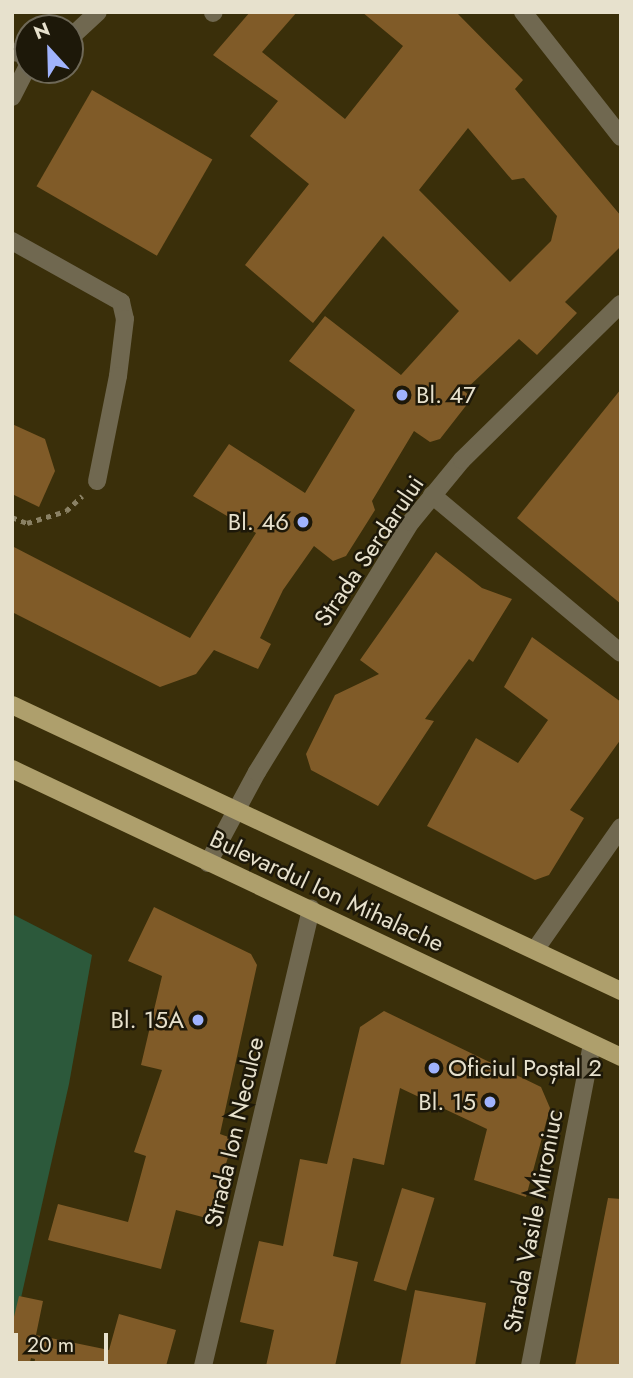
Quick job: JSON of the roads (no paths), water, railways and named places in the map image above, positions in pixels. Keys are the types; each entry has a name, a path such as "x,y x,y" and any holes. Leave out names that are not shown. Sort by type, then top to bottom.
{"main road":[{"name":"Bulevardul Ion Mihalache","path":"12,705 621,991"},
{"name":"Bulevardul Ion Mihalache","path":"12,769 621,1057"}],"street":[{"path":"84,25 98,12"},
{"path":"523,12 621,137"},
{"path":"12,241 121,302 124,319 118,376 97,481"},
{"name":"Strada Serdarului","path":"208,863 411,522 432,495 621,304"},
{"path":"432,495 621,653"},
{"path":"535,950 621,827"},
{"name":"Strada Ion Neculce","path":"204,1366 311,909"},
{"name":"Strada Vasile Mironiuc","path":"530,1366 592,1044"}],"place":[{"name":"Bl. 47","path":"402,395"},
{"name":"Bl. 46","path":"303,522"},
{"name":"Bl. 15A","path":"198,1020"},
{"name":"Oficiul Poștal 2","path":"434,1068"},
{"name":"Bl. 15","path":"490,1102"}]}
